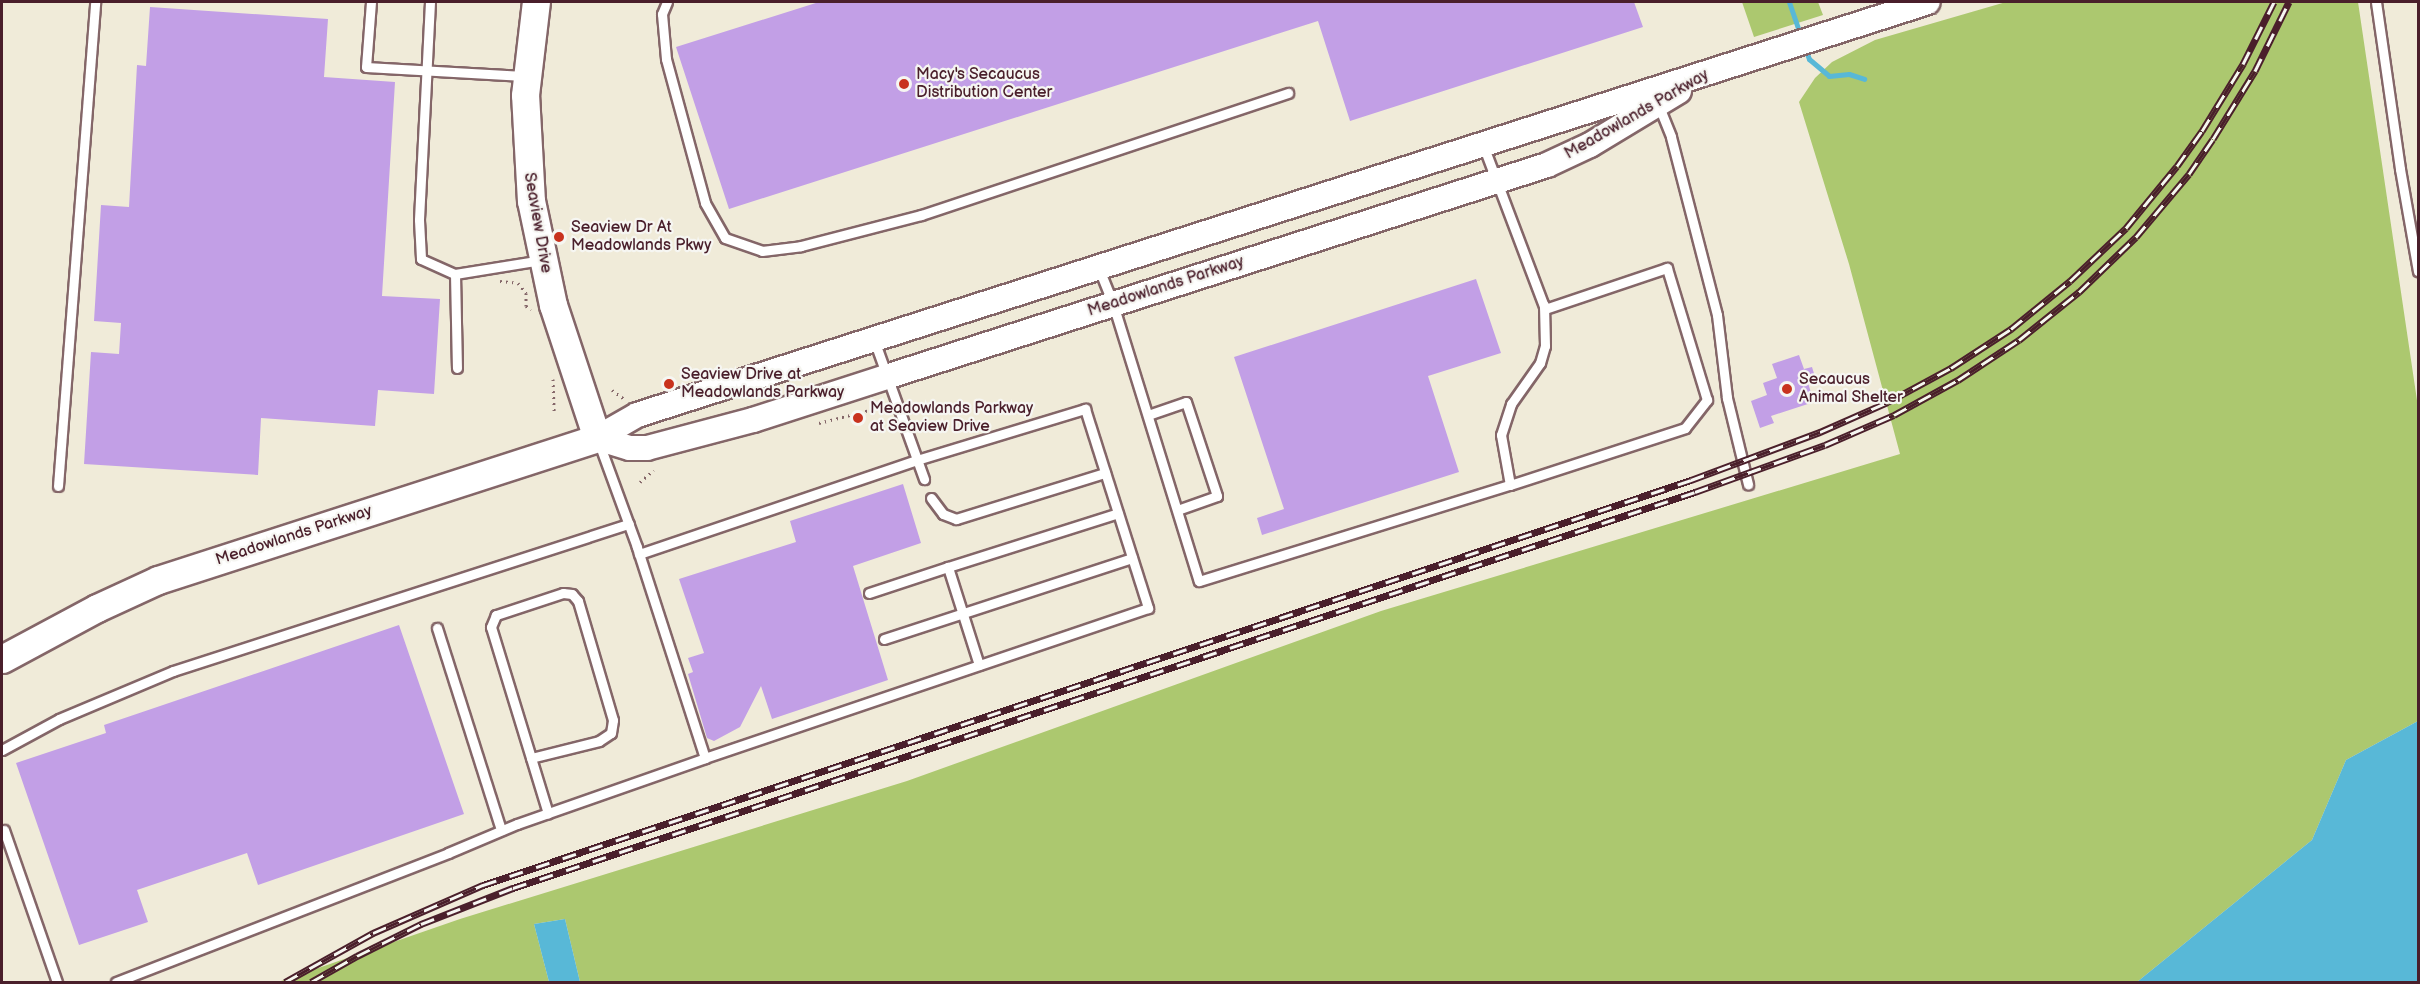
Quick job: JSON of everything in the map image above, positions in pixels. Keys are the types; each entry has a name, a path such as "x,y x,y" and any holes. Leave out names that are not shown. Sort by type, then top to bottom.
{"main road":[{"name":"Seaview Drive","path":"536,2 526,77 527,165 542,260 562,336 597,438"},
{"name":"Meadowlands Parkway","path":"2,659 97,608 158,580 597,438"}],"street":[{"name":"Meadowlands Parkway","path":"597,438 637,415 1928,2"},
{"name":"Meadowlands Parkway","path":"597,438 630,448 647,448 753,420 1498,180 1569,156 1716,69"}],"lane":[{"path":"58,486 95,2"},
{"path":"371,2 366,67 526,77"},
{"path":"430,2 419,220 422,259 455,274 542,260"},
{"path":"667,2 663,14 666,59 705,202 725,238 762,251 801,246 921,215 1288,93"},
{"path":"2376,2 2400,169 2418,272"},
{"path":"1658,104 1671,137 1717,315 1727,398 1748,484"},
{"path":"1483,145 1544,305 1545,346 1540,363 1511,404 1501,435 1510,486"},
{"path":"1098,268 1113,304 1198,581 1510,486 1685,428 1707,400 1667,268 1545,309 1544,305"},
{"path":"455,274 457,368"},
{"path":"874,340 924,479"},
{"path":"1148,415 1186,402 1217,496 1177,510"},
{"path":"116,982 548,813 1148,608 1085,410 918,460 639,554"},
{"path":"597,438 629,524 705,758"},
{"path":"931,498 943,514 956,519 1105,473"},
{"path":"869,593 1118,513"},
{"path":"2,750 59,718 173,671 629,524"},
{"path":"884,639 1132,558"},
{"path":"948,567 979,665"},
{"path":"531,758 600,741 611,733 613,720 578,601 572,594 563,593 496,615 491,627 531,758 548,813"},
{"path":"437,628 501,831"},
{"path":"2,831 57,982"}],"path":[{"path":"490,281 518,283 526,293 526,306 531,310"},
{"path":"553,379 554,413"},
{"path":"612,390 623,398"},
{"path":"640,483 648,474"}],"green space":[{"path":"1742,2 1818,2 1823,15 1754,37"},
{"path":"2006,2 2358,2 2418,407 2418,721 2346,760 2312,840 2137,982 580,982 565,919 534,924 549,982 278,982 460,919 907,781 1381,611 1900,454 1849,264 1799,102 1815,78 1832,62 1875,40"}],"water":[{"path":"2418,721 2418,982 2137,982 2312,840 2346,760"},
{"path":"565,919 580,982 549,982 534,924"}],"building":[{"name":"Macy's Secaucus Distribution Center","path":"819,2 1634,2 1643,27 1350,121 1318,21 729,209 676,47"},
{"path":"150,7 328,19 324,77 395,82 382,296 440,299 434,394 378,390 375,426 261,418 258,475 84,464 91,352 119,354 121,323 94,321 101,205 129,207 137,65 146,66"},
{"path":"1476,279 1501,353 1428,376 1459,472 1262,535 1257,518 1284,509 1234,357"},
{"name":"Secaucus Animal Shelter","path":"1799,355 1804,369 1812,367 1816,380 1808,383 1814,402 1771,416 1774,423 1760,428 1751,401 1767,395 1763,383 1777,378 1772,364"},
{"path":"903,484 921,543 853,566 888,680 772,719 761,686 740,727 714,741 707,738 688,674 693,672 688,658 704,653 679,579 796,542 790,521"},
{"path":"399,625 464,814 258,885 247,853 137,890 148,922 79,945 16,763 106,733 104,725"}],"waterway":[{"path":"1789,2 1801,37"},
{"path":"1805,48 1809,59 1829,76 1849,74 1864,79"}],"railway":[{"path":"285,982 373,933 483,885 1691,480 1820,432 1888,402 1951,368 2011,329 2070,281 2126,228 2177,166 2202,131 2243,64 2274,2"},
{"path":"311,982 421,924 513,888 1695,492 1825,445 1894,415 1958,380 2019,340 2079,292 2136,237 2189,174 2213,139 2255,71 2289,2"}],"place":[{"name":"Macy's Secaucus Distribution Center","path":"904,84"},
{"name":"Seaview Dr At Meadowlands Pkwy","path":"559,237"},
{"name":"Seaview Drive at Meadowlands Parkway","path":"669,384"},
{"name":"Secaucus Animal Shelter","path":"1787,389"},
{"name":"Meadowlands Parkway at Seaview Drive","path":"858,418"}]}
